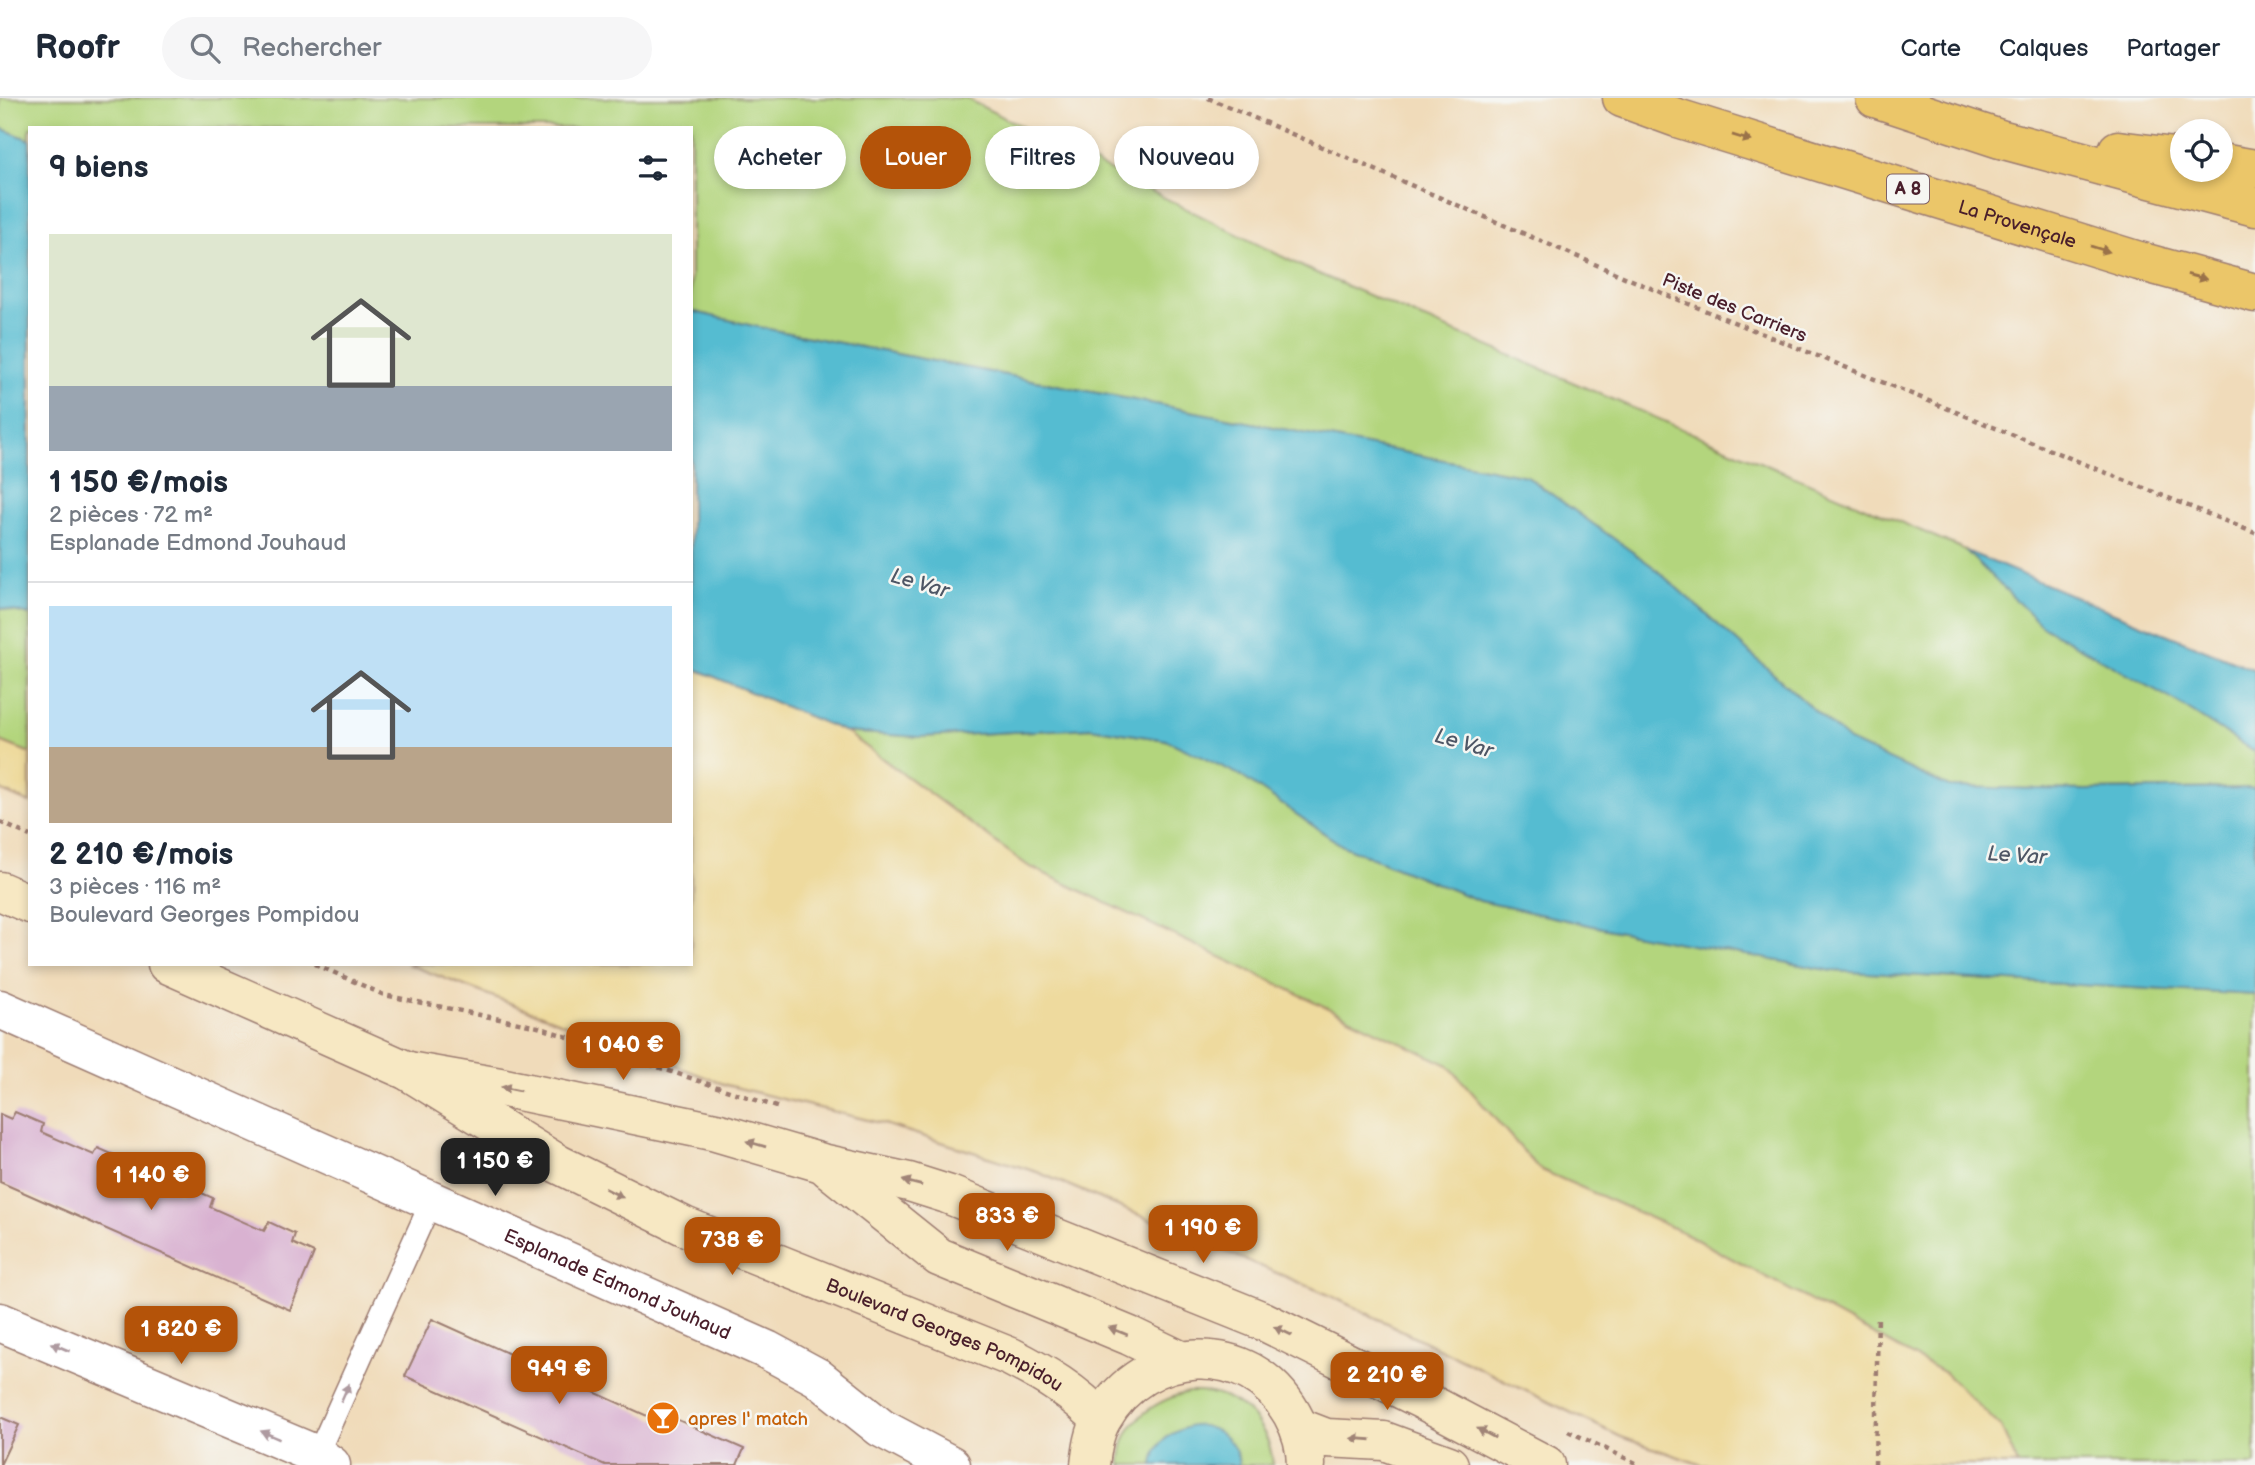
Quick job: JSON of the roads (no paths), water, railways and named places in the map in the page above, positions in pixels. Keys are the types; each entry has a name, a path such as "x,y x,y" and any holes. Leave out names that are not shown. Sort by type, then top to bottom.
{"highway":[{"name":"La Provençale","path":"1622,98 1690,122 2139,261 2255,293"},
{"path":"1875,98 2000,139 2255,207"},
{"path":"2000,139 2170,157"},
{"path":"2233,165 2255,169"}],"main road":[{"path":"0,891 28,903"},
{"name":"Boulevard Georges Pompidou","path":"172,966 408,1070 558,1164 684,1226 1011,1357 1049,1377 1084,1402 1088,1447"},
{"name":"Boulevard Georges Pompidou","path":"408,1070 716,1132 822,1163 939,1257 1130,1336 1180,1360"},
{"path":"822,1163 909,1182 947,1194 1263,1321 1410,1393 1546,1465"},
{"path":"1088,1447 1120,1392 1147,1371 1180,1360 1210,1358 1239,1366 1265,1380 1286,1402 1303,1447 1326,1438 1384,1441 1449,1465"}],"street":[{"name":"Esplanade Edmond Jouhaud","path":"0,1009 792,1362 817,1377 881,1428 951,1465"},
{"path":"0,1322 324,1460"}],"lane":[{"path":"324,1460 431,1202"}],"water":[{"path":"0,128 28,139 28,615 0,608"},
{"name":"Le Var","path":"693,311 758,327 1526,476 1652,566 1849,741 1949,787 2085,790 2255,788 2255,995 1833,971 1616,931 1480,901 1343,846 1238,774 1166,740 1091,728 919,737 846,732 693,668"},
{"path":"1966,551 2255,670 2255,752 2175,701 2042,626"},
{"path":"1197,1425 1213,1429 1226,1437 1235,1449 1239,1465 1153,1465 1162,1442 1181,1429"}],"place":[{"name":"apres l' match","path":"663,1418"}]}
